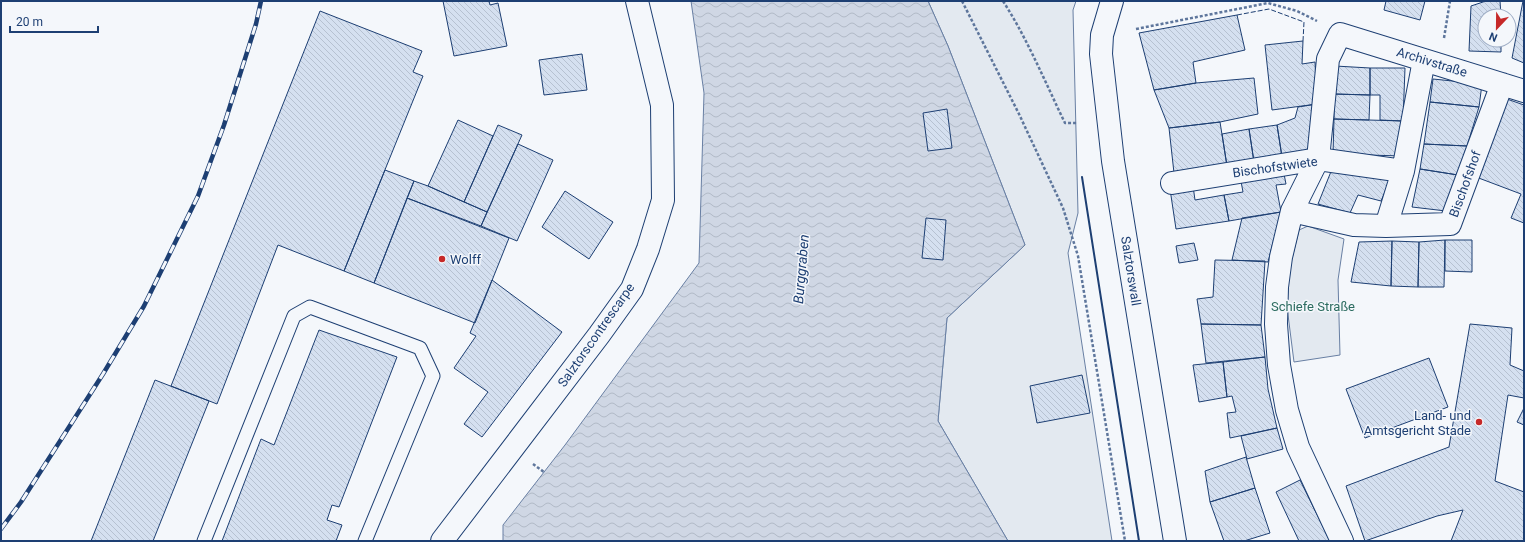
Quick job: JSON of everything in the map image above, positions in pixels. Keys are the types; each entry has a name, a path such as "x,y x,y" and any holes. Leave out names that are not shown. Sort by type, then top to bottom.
{"street":[{"name":"Salztorscontrescarpe","path":"442,541 599,335 632,289 648,249 663,200 662,105 637,1"},
{"name":"Salztorswall","path":"1112,1 1102,35 1101,54 1113,161 1175,541"},
{"name":"Archivstraße","path":"1340,34 1524,91"},
{"path":"1340,34 1328,59 1318,158 1292,211 1281,257 1277,287 1276,324 1279,365 1287,410 1298,447 1342,541"},
{"path":"1386,226 1403,171 1432,62"},
{"name":"Bischofshof","path":"1292,211 1354,226 1450,224 1502,84"},
{"name":"Bischofstwiete","path":"1172,183 1318,158 1403,171"}],"lane":[{"path":"204,541 294,316 310,307 420,348 433,376 365,541"}],"path":[{"path":"962,1 1019,114 1063,208 1078,256 1124,541"},
{"path":"1003,1 1036,59 1065,124 1078,123"},
{"path":"1432,62 1450,1"},
{"path":"1136,29 1268,3 1297,11 1340,34"}],"green space":[{"path":"928,1 1076,1 1073,10 1078,213 1068,253 1112,541 1008,541 938,421 947,318 1025,245 948,46"},
{"name":"Schiefe Straße","path":"1308,226 1344,239 1338,280 1340,355 1294,362 1287,307 1289,271 1299,230"}],"water":[{"name":"Burggraben","path":"691,1 928,1 948,46 1025,245 947,318 938,421 1008,541 503,541 503,525 565,445 699,263 704,93"}],"building":[{"path":"443,1 489,1 490,5 498,3 507,46 454,56"},
{"path":"1386,1 1425,1 1420,20 1384,10"},
{"path":"1486,1 1500,1 1500,8 1477,8 1477,48 1501,48 1501,52 1469,51 1471,6"},
{"path":"1524,1 1524,63 1512,58 1514,48 1517,48 1517,32"},
{"path":"320,11 422,51 413,72 423,76 344,271 278,245 217,404 171,386"},
{"path":"1237,15 1245,50 1193,62 1196,83 1154,90 1139,33"},
{"path":"1303,41 1302,64 1315,62 1317,104 1272,110 1265,45"},
{"path":"582,54 587,90 544,95 539,60"},
{"path":"1335,66 1370,68 1370,95 1334,94"},
{"path":"1370,68 1405,68 1403,121 1380,120 1380,95 1370,95"},
{"path":"1254,78 1258,114 1220,122 1169,128 1154,90 1196,83"},
{"path":"1433,79 1482,84 1479,107 1430,102"},
{"path":"1334,94 1370,95 1369,120 1334,119"},
{"path":"1504,98 1524,105 1524,223 1511,218 1521,194 1476,177"},
{"path":"1430,102 1479,107 1467,146 1424,144"},
{"path":"1317,104 1312,154 1282,157 1277,125 1295,118 1298,107"},
{"path":"947,109 952,148 928,151 923,113"},
{"path":"1334,119 1403,121 1402,156 1333,154"},
{"path":"458,120 493,136 464,202 428,186"},
{"path":"1220,122 1227,166 1174,173 1169,128"},
{"path":"498,125 522,135 487,212 464,202"},
{"path":"1277,125 1282,157 1254,162 1249,129"},
{"path":"1249,129 1254,162 1227,166 1222,134"},
{"path":"518,144 553,160 517,241 481,226"},
{"path":"1424,144 1467,146 1458,175 1420,169"},
{"path":"1283,169 1286,184 1276,185 1281,212 1229,221 1224,195 1243,192 1240,176"},
{"path":"1332,169 1390,180 1381,201 1358,195 1350,213 1318,204"},
{"path":"1420,169 1458,175 1446,211 1412,207"},
{"path":"385,170 414,181 374,283 344,271"},
{"path":"414,181 487,212 481,226 407,198"},
{"path":"1193,186 1195,200 1224,195 1229,221 1176,229 1170,189"},
{"path":"565,191 613,222 589,259 542,227"},
{"name":"Wolff","path":"407,198 509,238 475,323 374,283"},
{"path":"1281,212 1268,262 1232,260 1242,218"},
{"path":"926,218 946,220 943,260 922,258"},
{"path":"1445,240 1472,240 1472,272 1445,271"},
{"path":"1445,240 1444,287 1418,287 1419,242"},
{"path":"1392,241 1419,242 1418,287 1391,286"},
{"path":"1392,241 1391,286 1351,282 1359,242"},
{"path":"1194,243 1198,260 1179,263 1176,246"},
{"path":"1215,260 1265,261 1261,325 1201,324 1197,299 1213,297"},
{"path":"492,280 562,332 482,437 464,424 488,392 454,368 476,336 470,333"},
{"path":"1201,324 1261,325 1265,357 1206,363"},
{"name":"Land- und Amtsgericht Stade","path":"1470,324 1512,328 1510,365 1524,371 1524,398 1508,395 1495,481 1524,492 1524,541 1451,541 1463,510 1437,516 1365,541 1346,486 1449,447"},
{"path":"319,330 397,357 339,507 332,505 327,520 342,525 336,541 222,541 261,439 274,445"},
{"path":"1265,357 1268,389 1277,428 1230,438 1227,413 1236,412 1232,396 1227,397 1223,362"},
{"path":"1429,358 1448,407 1365,438 1346,389"},
{"path":"1223,362 1227,397 1199,402 1193,365"},
{"path":"1082,375 1090,413 1037,423 1030,386"},
{"path":"155,380 209,401 153,541 91,541"},
{"path":"1524,408 1524,425 1517,422"},
{"path":"1277,428 1283,449 1247,459 1241,436"},
{"path":"1246,457 1255,488 1210,502 1205,471"},
{"path":"1300,480 1330,541 1299,541 1276,492"},
{"path":"1255,488 1270,533 1244,541 1224,541 1210,502"}],"railway":[{"path":"1,529 21,502 103,374 144,306 198,196 224,125 256,24 261,1"}],"fence":[{"path":"1237,15 1269,9 1304,22 1303,41"}],"wall":[{"path":"1082,177 1139,541"}],"place":[{"name":"Wolff","path":"442,259"},
{"name":"Land- und Amtsgericht Stade","path":"1479,422"}]}
